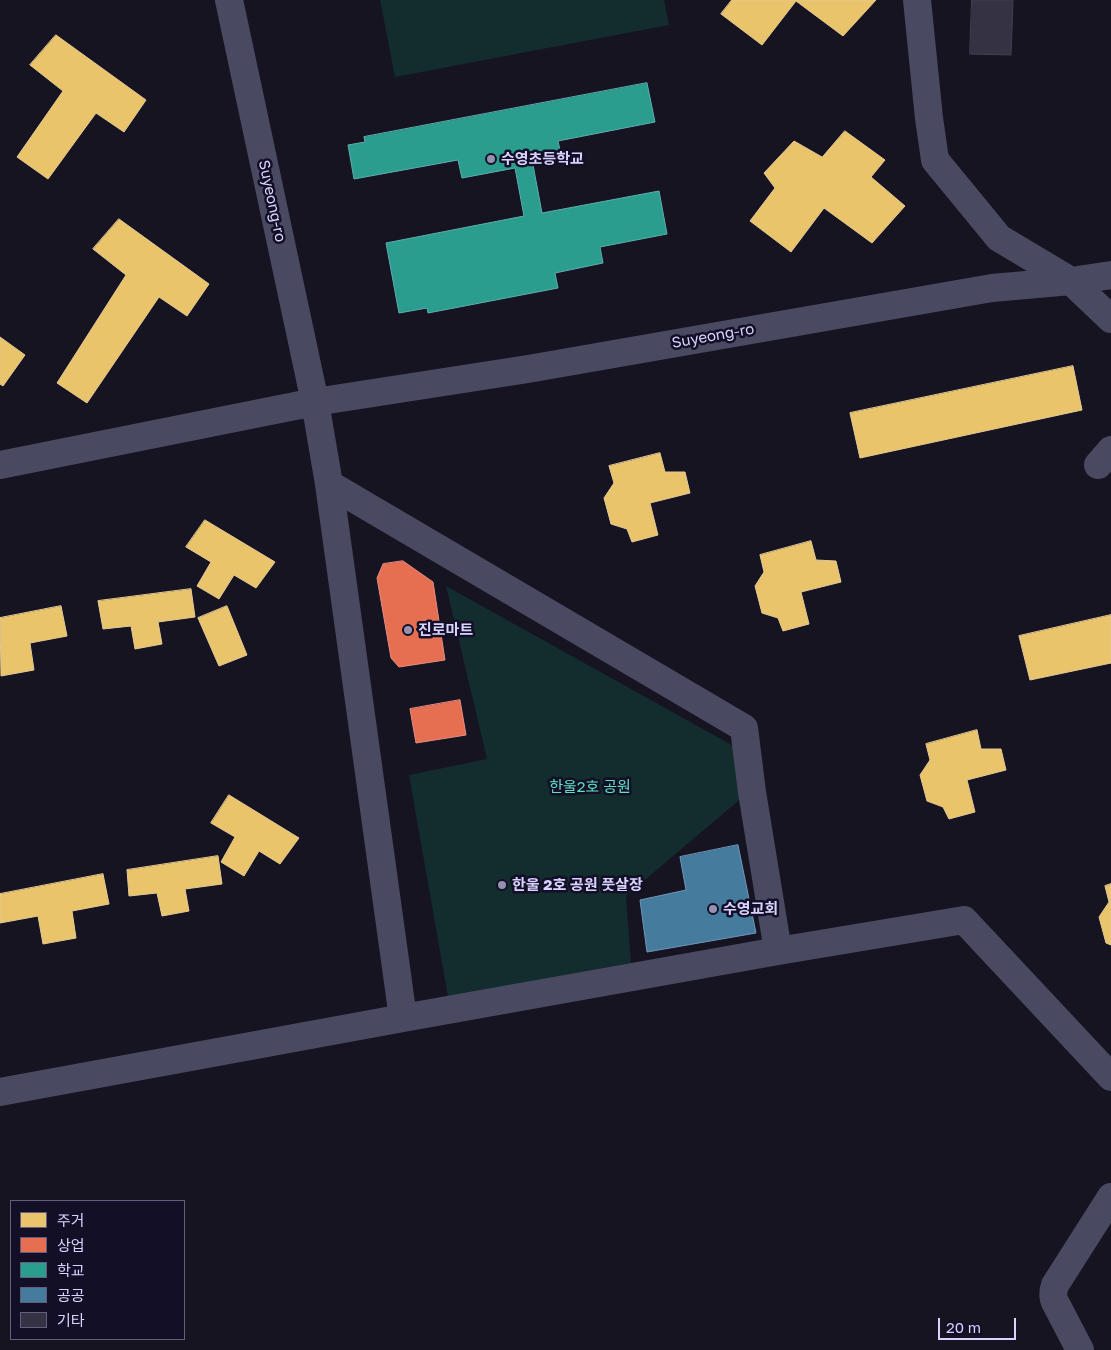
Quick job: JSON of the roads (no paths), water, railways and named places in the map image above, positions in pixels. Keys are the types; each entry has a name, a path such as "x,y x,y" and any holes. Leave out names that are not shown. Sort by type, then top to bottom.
{"street":[{"name":"Suyeong-ro","path":"229,0 315,402"},
{"path":"917,0 929,118 936,160 999,238 1070,281 1111,320"},
{"name":"Suyeong-ro","path":"0,465 315,402 528,369 992,288 1070,281 1111,275"},
{"path":"315,402 329,484 403,1018"},
{"path":"329,484 744,728 752,792 778,951"},
{"path":"0,1092 778,951 964,920 1111,1077"},
{"path":"1080,1350 1055,1302 1053,1291 1111,1197"}],"place":[{"name":"수영초등학교","path":"491,159"},
{"name":"진로마트","path":"408,630"},
{"name":"한울 2호 공원 풋살장","path":"502,885"},
{"name":"수영교회","path":"713,909"}],"park label":[{"name":"한울2호 공원","path":"590,787"}]}
